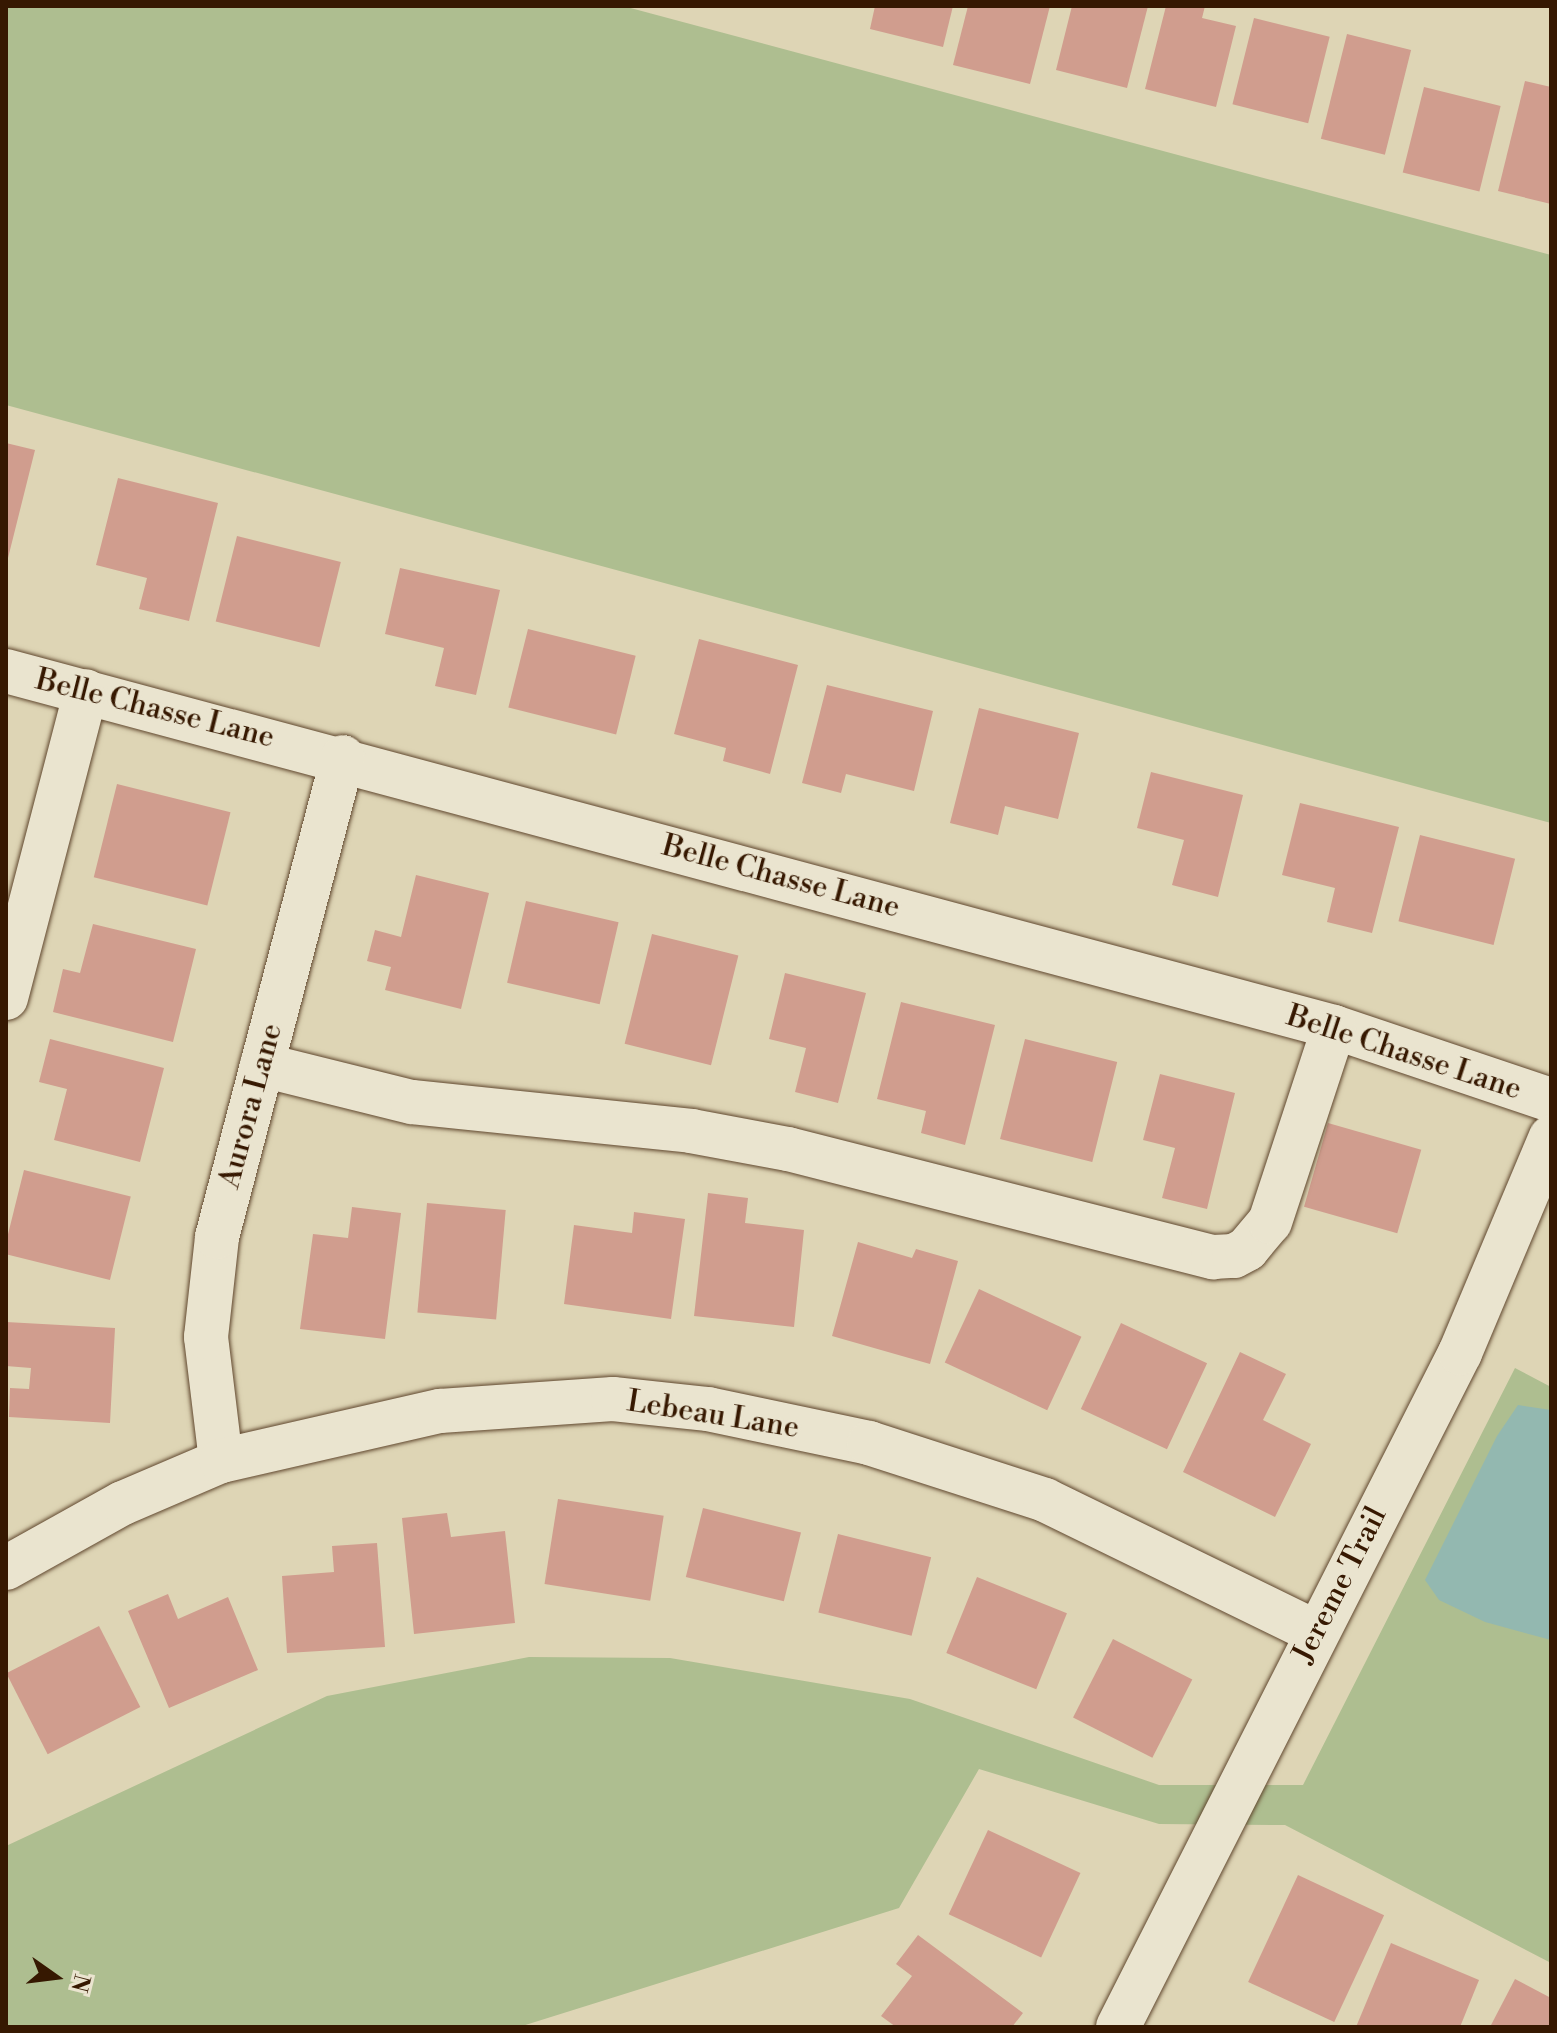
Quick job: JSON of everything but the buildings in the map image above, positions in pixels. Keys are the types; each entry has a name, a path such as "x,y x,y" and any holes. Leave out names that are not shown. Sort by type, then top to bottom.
{"street":[{"name":"Belle Chasse Lane","path":"6,671 343,757 1334,1027 1551,1100"},
{"path":"6,998 86,691"},
{"name":"Aurora Lane","path":"221,1461 206,1337 217,1237 343,757"},
{"path":"262,1065 412,1102 691,1131 774,1147 1213,1257 1234,1256 1247,1249 1270,1222 1334,1027"},
{"name":"Jereme Trail","path":"1124,2025 1316,1632 1460,1353 1551,1137"},
{"name":"Lebeau Lane","path":"6,1568 123,1503 221,1461 440,1411 487,1405 613,1399 708,1409 869,1443 1045,1500 1316,1632"}],"green space":[{"path":"6,6 623,6 1551,255 1551,823 6,405"},
{"path":"1515,1368 1551,1387 1551,1963 1285,1825 1159,1824 979,1769 899,1908 519,2027 6,2027 6,1846 327,1696 529,1657 670,1658 910,1699 1159,1785 1303,1785"}],"water":[{"path":"1518,1405 1551,1410 1551,1640 1485,1622 1439,1600 1425,1580 1497,1436"}]}
